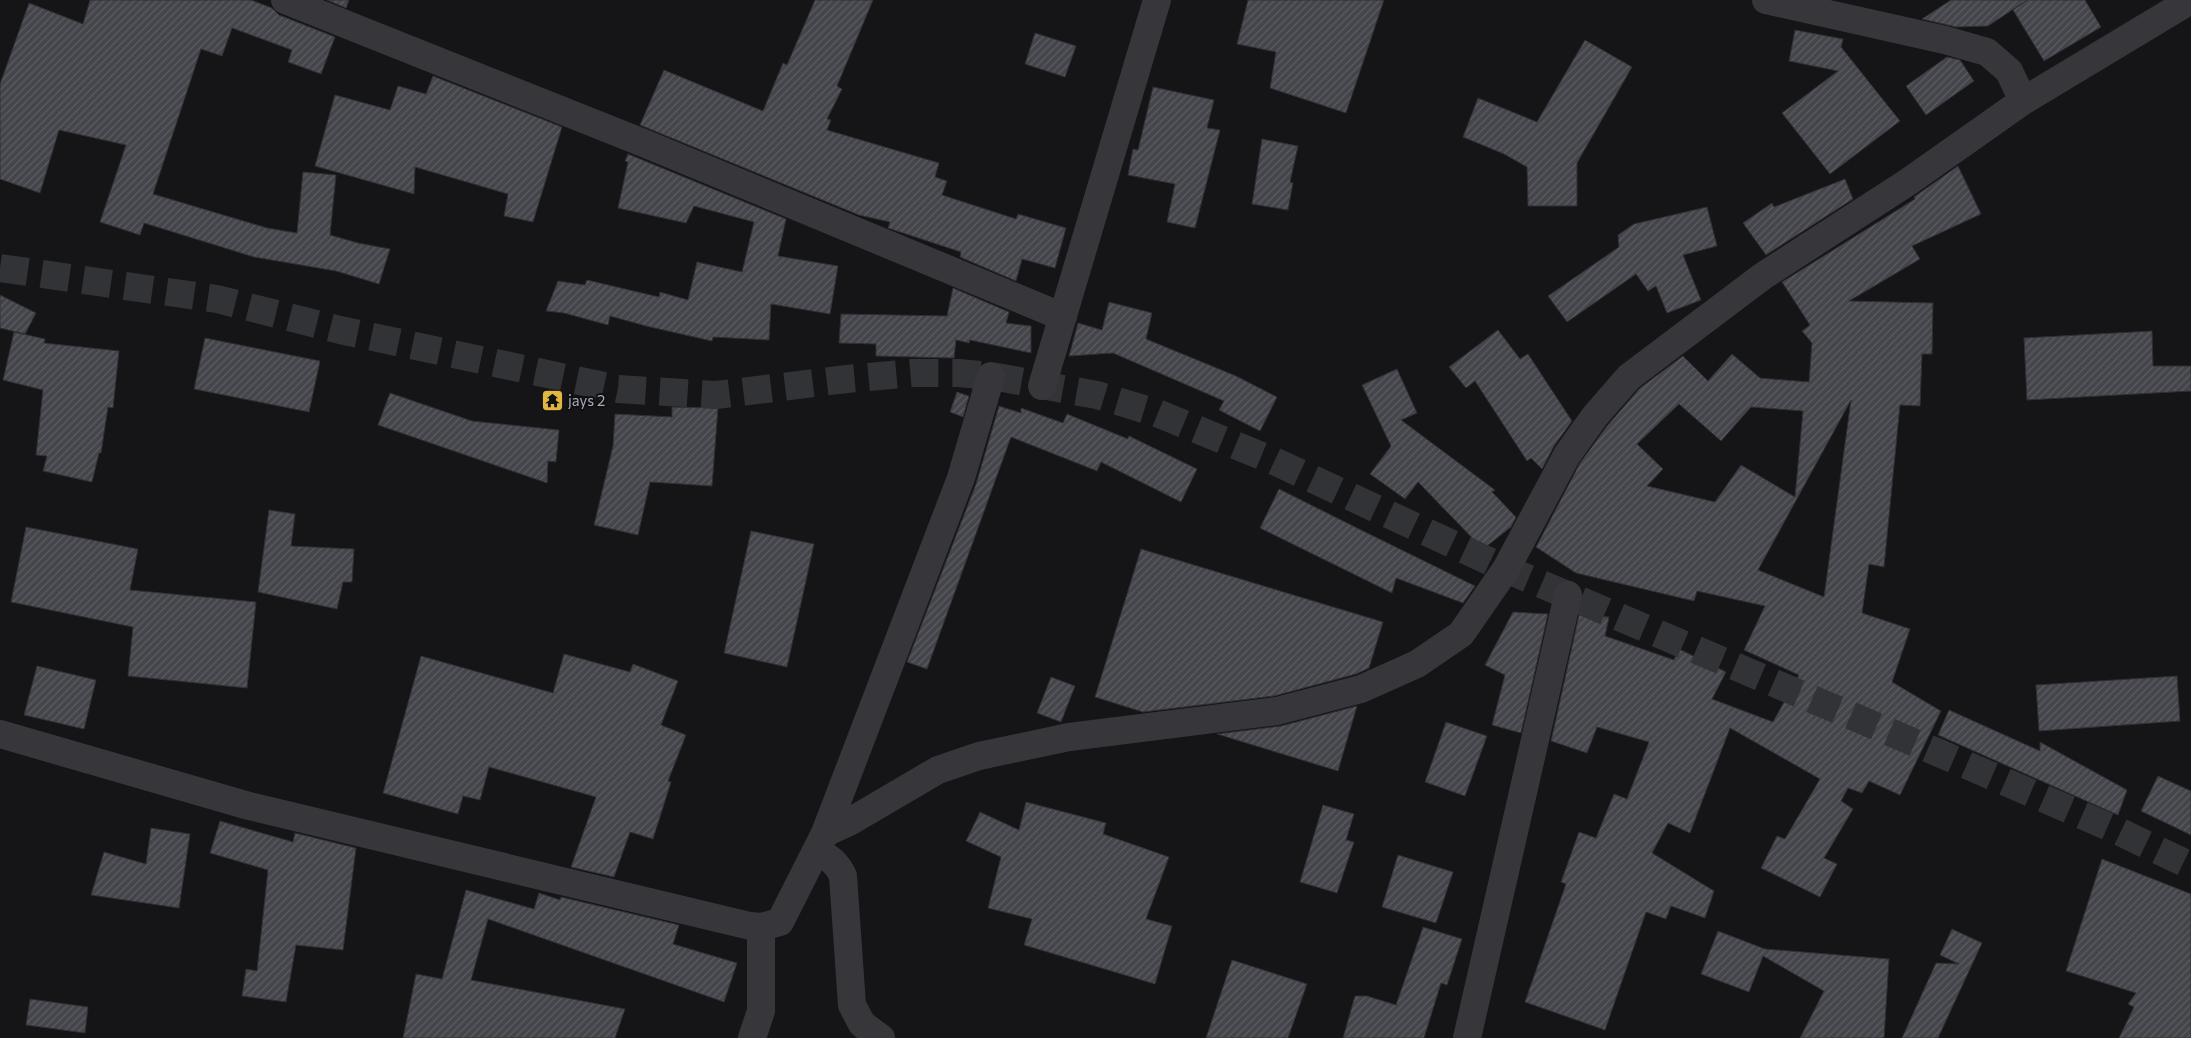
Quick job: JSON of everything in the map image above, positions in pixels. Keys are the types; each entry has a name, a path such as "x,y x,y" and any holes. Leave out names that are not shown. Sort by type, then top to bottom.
{"street":[{"path":"285,0 646,144 1063,317"},
{"path":"1042,386 1157,0"},
{"path":"1766,0 1945,40 1987,52 2008,71 2023,101"},
{"path":"821,842 852,821 938,770 979,756 1069,737 1277,711 1361,689 1417,664 1461,634 1506,569 1567,455 1595,416 1629,377 1764,276 1908,182 2023,101 2191,0"},
{"path":"0,734 249,806 750,926 762,927 780,922 821,842 961,478 991,376"},
{"path":"1468,1038 1568,595"},
{"path":"821,842 830,858 838,865 844,876 852,1005 862,1024 881,1038"},
{"path":"752,1038 761,1011 762,927"}],"building":[{"path":"90,0 251,0 272,8 279,15 335,37 321,74 288,62 292,50 232,28 222,56 201,49 153,194 267,228 297,233 303,172 336,175 330,235 390,249 379,284 336,271 254,257 144,223 140,235 100,222 126,145 59,130 40,193 0,179 0,84 29,3 83,24"},
{"path":"327,0 349,0 346,8"},
{"path":"815,0 873,0 837,86 842,89 827,119 831,120 827,130 939,163 935,177 947,181 942,195 1016,219 1018,214 1066,228 1055,268 1022,259 1016,281 960,257 961,252 888,228 890,222 859,215 640,125 664,70 763,111 783,63 787,65"},
{"path":"1248,0 1384,0 1346,113 1270,88 1276,52 1237,44"},
{"path":"1951,0 2027,0 1988,26 1956,27 1922,19"},
{"path":"2027,0 2085,0 2101,27 2044,61 2013,10"},
{"path":"1795,30 1843,39 1841,47 1900,121 1830,174 1782,113 1838,71 1789,61"},
{"path":"1035,33 1076,46 1065,77 1025,64"},
{"path":"1585,40 1632,67 1577,163 1577,206 1528,206 1527,167 1504,154 1463,137 1478,98 1537,122"},
{"path":"1947,57 1960,60 1974,81 1926,115 1906,86"},
{"path":"433,76 562,127 533,222 504,216 508,194 415,167 414,194 315,166 335,95 390,110 398,86 426,94"},
{"path":"1153,87 1214,100 1207,128 1220,130 1195,228 1167,222 1175,184 1128,175 1133,149 1138,150"},
{"path":"1262,139 1298,146 1290,182 1293,183 1288,210 1252,204"},
{"path":"628,154 786,219 778,256 838,266 830,314 771,304 769,340 713,337 712,341 610,316 608,325 564,313 546,311 558,281 585,285 587,280 659,297 660,292 688,300 697,262 742,272 754,222 694,206 686,223 618,208 628,162 625,161"},
{"path":"1958,166 1981,214 1912,246 1920,259 1849,301 1933,303 1932,354 1922,354 1920,406 1900,405 1884,567 1869,564 1862,613 1910,629 1892,682 1941,711 1900,795 1869,781 1862,793 1848,788 1841,801 1853,809 1824,858 1837,864 1820,897 1761,868 1777,836 1785,839 1820,779 1730,728 1690,833 1668,823 1652,853 1714,891 1705,918 1671,906 1666,919 1646,912 1605,1030 1525,1002 1566,884 1561,882 1579,832 1596,838 1614,794 1627,799 1649,742 1597,727 1587,753 1551,741 1579,615 1609,617 1605,636 1674,660 1679,649 1726,672 1712,699 1773,722 1799,675 1744,650 1765,606 1697,591 1694,601 1576,573 1536,547 1580,463 1607,426 1640,388 1683,356 1708,381 1732,354 1760,378 1809,382 1812,343 1802,331 1810,325 1782,282 1915,199 1914,197","holes":["1851,400 1824,597 1758,570","1679,404 1721,441 1751,407 1803,411 1795,497 1741,465 1715,502 1647,486 1663,469 1637,444"]},
{"path":"1845,179 1853,199 1766,255 1743,223 1772,203 1774,207"},
{"path":"1707,207 1717,246 1683,255 1701,300 1667,313 1656,286 1648,291 1636,274 1567,322 1548,296 1619,247 1618,235 1634,224"},
{"path":"953,288 1009,312 1006,323 1031,326 1031,353 970,340 969,343 956,340 954,358 876,356 876,344 839,343 841,314 947,316"},
{"path":"0,295 36,313 25,334 0,328"},
{"path":"1109,302 1152,313 1146,339 1236,376 1277,397 1260,431 1219,410 1224,401 1113,353 1069,356 1078,323 1102,330"},
{"path":"1498,330 1520,359 1528,354 1572,421 1554,446 1542,469 1531,458 1527,461 1475,381 1466,388 1449,367"},
{"path":"2152,331 2153,366 2191,366 2191,391 2027,400 2024,338"},
{"path":"14,332 45,339 44,343 119,351 113,408 108,407 101,453 99,453 92,482 43,471 47,456 36,455 43,390 3,380"},
{"path":"205,338 320,361 309,412 194,389"},
{"path":"1397,369 1417,413 1401,420 1495,490 1492,492 1516,517 1511,527 1483,549 1418,482 1405,499 1370,474 1391,446 1362,385"},
{"path":"957,392 969,396 963,417 950,412"},
{"path":"390,393 472,421 559,430 556,462 548,461 547,483 378,425"},
{"path":"999,406 1021,413 1021,408 1063,423 1067,414 1128,439 1129,436 1197,469 1181,502 1101,462 1097,471 1011,437 927,669 907,662 976,484"},
{"path":"672,407 718,408 712,486 650,482 638,535 594,525 613,446 615,414 672,417"},
{"path":"1279,489 1475,586 1463,603 1396,578 1392,593 1260,528"},
{"path":"269,510 295,514 291,546 354,549 352,582 343,582 337,609 258,592"},
{"path":"26,527 138,549 130,590 256,602 247,688 128,676 133,627 11,602"},
{"path":"751,531 814,544 787,667 724,653"},
{"path":"1141,549 1383,622 1369,668 1356,674 1274,696 1143,712 1095,697"},
{"path":"1513,612 1548,614 1521,733 1492,725 1505,675 1485,665"},
{"path":"564,654 630,672 633,664 678,681 661,725 686,735 668,781 671,782 653,839 630,832 614,877 571,867 596,797 489,767 480,800 463,796 458,814 383,793 421,656 553,693"},
{"path":"37,666 96,680 84,729 24,715"},
{"path":"2177,676 2180,721 2039,731 2036,685"},
{"path":"1051,677 1075,686 1061,722 1037,713"},
{"path":"1357,706 1338,771 1217,734 1281,726"},
{"path":"1949,710 2040,751 2040,742 2127,790 2118,815 1938,735"},
{"path":"1446,722 1487,736 1465,796 1425,782"},
{"path":"2158,776 2191,791 2191,835 2141,811"},
{"path":"1026,802 1106,823 1103,834 1169,857 1146,919 1172,926 1155,984 1024,945 1032,919 988,908 1001,857 966,841 980,812 1019,830"},
{"path":"1323,805 1354,814 1346,840 1354,842 1337,893 1300,882"},
{"path":"220,821 293,842 295,833 356,848 343,950 296,945 286,1002 242,996 246,969 257,971 268,870 210,853"},
{"path":"151,828 190,834 179,908 91,895 104,852 146,864"},
{"path":"1398,855 1453,872 1436,923 1382,907"},
{"path":"2102,859 2191,894 2191,1038 2119,1038 2134,1007 2128,1004 2136,993 2066,971"},
{"path":"466,890 534,909 539,893 560,900 561,897 679,925 673,944 737,963 724,1002 488,919 471,980 625,1009 615,1038 403,1038 416,974 442,979"},
{"path":"1423,927 1462,939 1447,985 1441,983 1424,1038 1343,1038 1355,996 1367,996 1396,1005"},
{"path":"1952,929 1982,943 1938,1038 1902,1038 1936,963 1959,964 1940,955"},
{"path":"1718,931 1765,949 1889,959 1884,1038 1800,1038 1824,991 1763,956 1749,992 1701,974"},
{"path":"1232,960 1307,984 1288,1038 1206,1038"},
{"path":"30,999 88,1007 85,1033 26,1025"}],"tunnel":[{"path":"0,268 217,299 340,330 618,389 716,395 913,373 959,373 991,376 1097,395 1157,413 1274,461 1506,569 1939,753 2116,830 2191,866"}],"place":[{"name":"jays 2","path":"552,401"}]}
